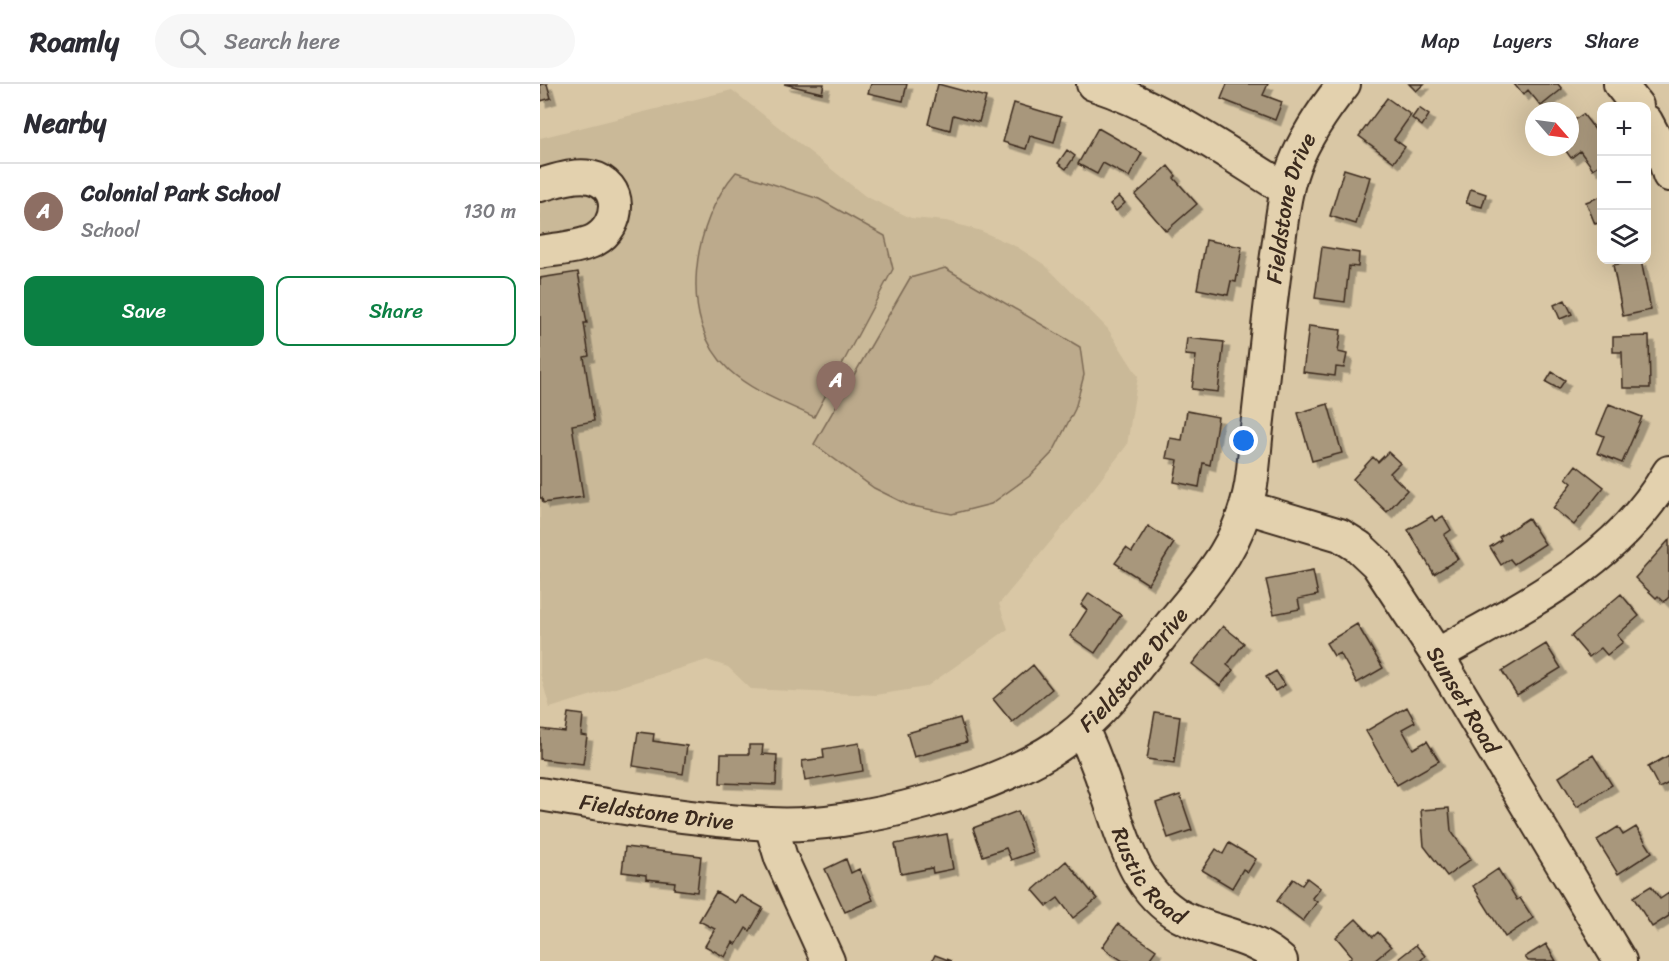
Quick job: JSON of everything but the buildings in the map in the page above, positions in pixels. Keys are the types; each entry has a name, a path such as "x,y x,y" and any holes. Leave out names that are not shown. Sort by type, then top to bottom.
{"street":[{"path":"1093,84 1140,102 1162,114 1287,190"},
{"name":"Fieldstone Drive","path":"540,794 663,813 771,825 823,822 860,816 952,794 998,777 1044,754 1082,728 1122,684 1213,572 1237,534 1246,507 1252,474 1275,266 1287,190 1306,140 1344,84"},
{"path":"1620,84 1634,102"},
{"path":"1651,129 1662,151 1669,175"},
{"path":"540,184 589,176 607,186 616,204 614,219 596,240 540,252"},
{"path":"1437,655 1531,601 1593,561 1632,523 1651,500 1669,471"},
{"name":"Sunset Road","path":"1246,507 1347,538 1377,564 1437,655 1620,961"},
{"name":"Rustic Road","path":"1082,728 1095,757 1129,857 1140,878 1164,904 1186,919 1247,940 1281,961"},
{"path":"771,825 781,858 828,961"}],"shaded area":[{"path":"732,90 865,196 911,218 946,221 981,231 1017,247 1045,265 1108,329 1138,376 1127,445 999,604 1008,629 926,687 876,695 751,689 728,667 707,660 550,708 540,673 540,138"},
{"path":"736,172 819,199 885,236 893,269 814,417 738,378 712,349 702,325 697,299 696,271 701,243 709,217 721,193"},
{"path":"945,268 1080,347 1084,375 1075,409 1053,452 1031,475 991,504 952,514 908,505 874,488 814,444 910,278"}],"place":[{"name":"Colonial Park School","path":"836,411"}]}
